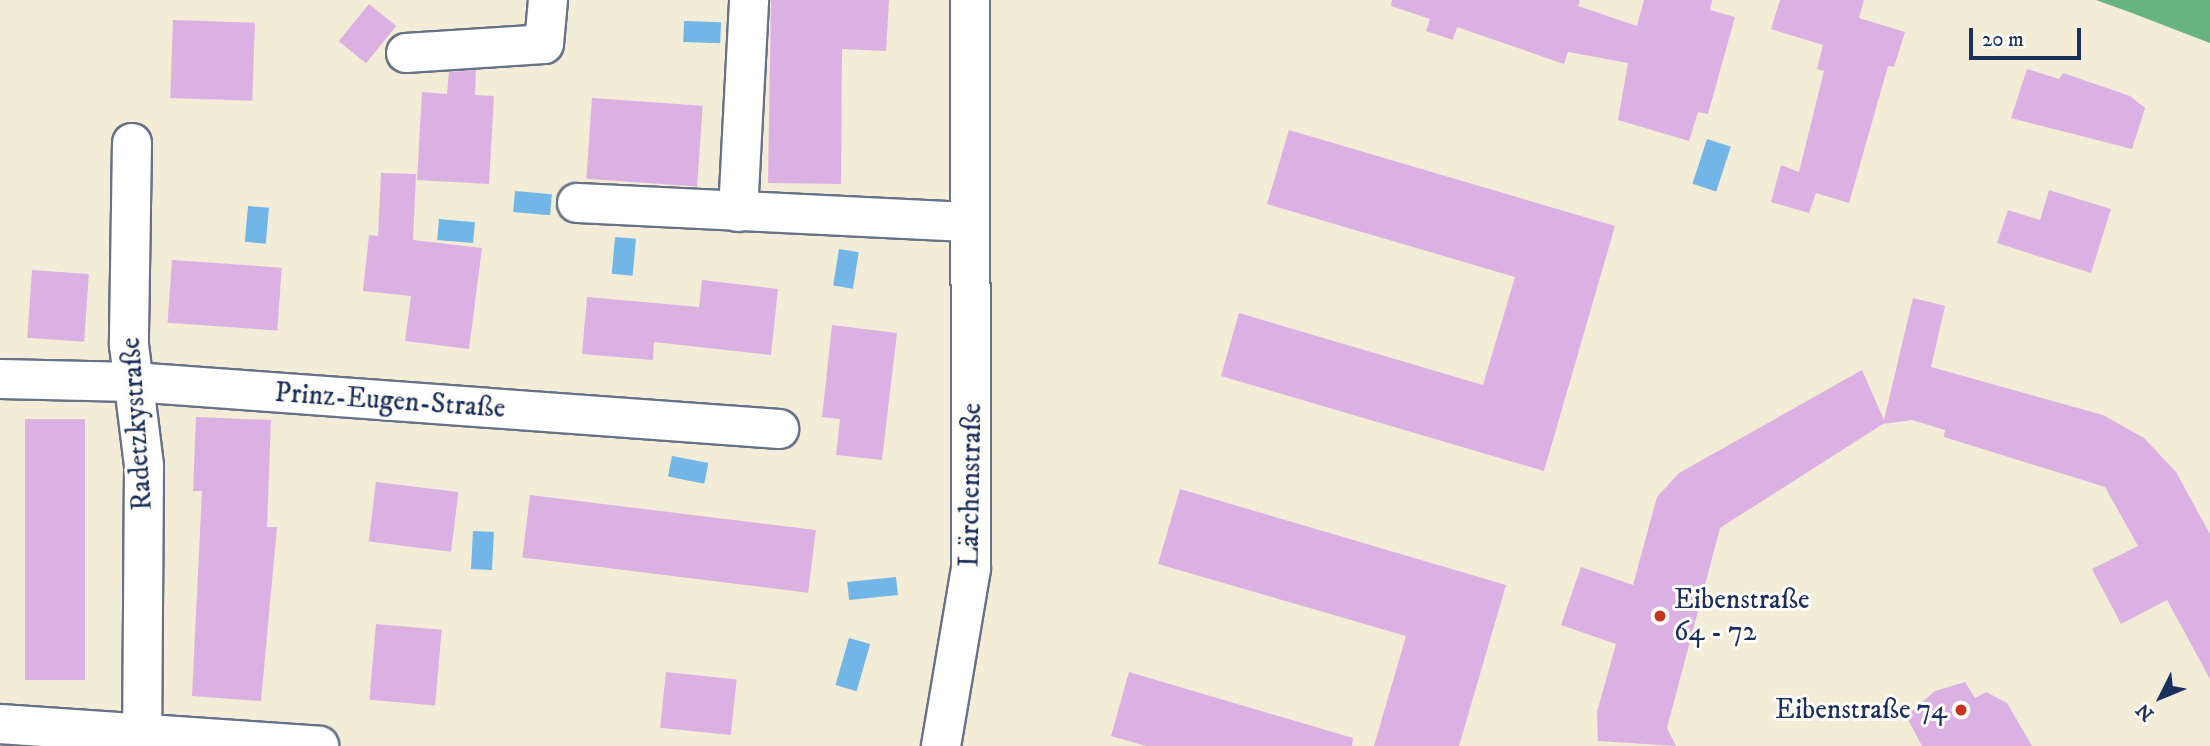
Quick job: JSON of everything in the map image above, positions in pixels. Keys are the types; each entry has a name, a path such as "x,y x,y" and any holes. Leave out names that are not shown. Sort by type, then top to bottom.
{"street":[{"path":"406,52 544,44 548,0"},
{"path":"738,212 748,0"},
{"name":"Lärchenstraße","path":"941,746 971,569 970,0"},
{"name":"Radetzkystraße","path":"132,143 133,382 144,466 142,738"},
{"path":"577,204 970,222"},
{"name":"Prinz-Eugen-Straße","path":"0,379 133,382 779,429"},
{"path":"0,724 142,738 319,746"}],"green space":[{"path":"2096,0 2210,0 2210,43 2132,13"}],"water":[{"path":"684,21 721,22 720,43 683,42"},
{"path":"1707,139 1731,147 1716,191 1692,184"},
{"path":"515,191 552,194 550,215 513,212"},
{"path":"248,206 269,208 266,244 245,242"},
{"path":"439,219 475,222 473,243 437,240"},
{"path":"615,237 636,239 633,276 612,274"},
{"path":"839,249 859,252 853,289 833,286"},
{"path":"672,456 708,463 704,484 668,477"},
{"path":"473,531 494,532 492,570 471,569"},
{"path":"896,577 898,595 849,600 847,582"},
{"path":"849,638 870,644 857,691 835,685"}],"building":[{"path":"771,0 889,0 886,51 842,49 841,184 768,183"},
{"path":"1392,0 1580,0 1578,6 1637,26 1644,0 1712,0 1710,10 1735,17 1708,114 1698,112 1689,141 1618,120 1628,63 1568,52 1564,64 1457,27 1453,40 1426,31 1430,19 1391,6"},
{"path":"1780,0 1864,0 1859,18 1905,32 1894,67 1888,66 1849,203 1816,193 1809,213 1771,202 1781,165 1799,172 1824,71 1817,69 1823,45 1771,29"},
{"path":"369,4 396,26 366,63 339,41"},
{"path":"173,20 255,23 252,101 170,98"},
{"path":"2027,69 2059,79 2063,73 2130,96 2145,108 2132,149 2011,118"},
{"path":"476,70 475,95 494,96 489,184 417,180 422,92 447,94 449,72"},
{"path":"592,98 703,106 697,187 586,179"},
{"path":"1289,130 1615,226 1544,471 1221,376 1239,313 1483,385 1515,277 1267,204"},
{"path":"381,173 416,174 413,240 482,248 469,349 405,341 411,296 363,291 369,235 378,236"},
{"path":"2049,190 2111,209 2091,273 1997,243 2008,210 2040,220"},
{"path":"172,260 282,268 277,331 168,323"},
{"path":"32,270 89,274 84,342 27,338"},
{"path":"702,280 778,289 771,355 654,342 653,360 582,354 587,297 699,307"},
{"path":"1913,298 1945,306 1931,367 2103,415 2144,438 2176,472 2210,534 2210,679 2167,600 2121,624 2092,569 2138,546 2105,487 1944,437 1945,430 1912,420 1883,424 1720,528 1667,728 1676,746 1598,741 1597,712 1616,644 1561,625 1581,567 1633,585 1657,497 1679,473 1862,370 1884,420"},
{"path":"832,325 897,333 882,460 836,455 840,419 822,417"},
{"path":"196,417 271,420 267,527 277,527 261,701 192,696 202,491 193,491"},
{"path":"25,419 85,419 85,680 25,680"},
{"path":"376,482 458,492 451,552 369,542"},
{"path":"1180,489 1506,585 1459,746 1374,746 1406,636 1158,564"},
{"path":"530,495 816,530 808,593 522,558"},
{"path":"376,624 442,630 435,705 369,700"},
{"path":"666,672 737,679 731,735 660,728"},
{"path":"1129,672 1353,738 1352,746 1146,746 1111,736"},
{"name":"Eibenstraße 74","path":"1965,682 1975,698 1986,692 2007,703 2032,746 1922,746 1906,716 1935,691"}],"place":[{"name":"Eibenstraße 64 - 72","path":"1660,616"},
{"name":"Eibenstraße 74","path":"1961,710"}]}
